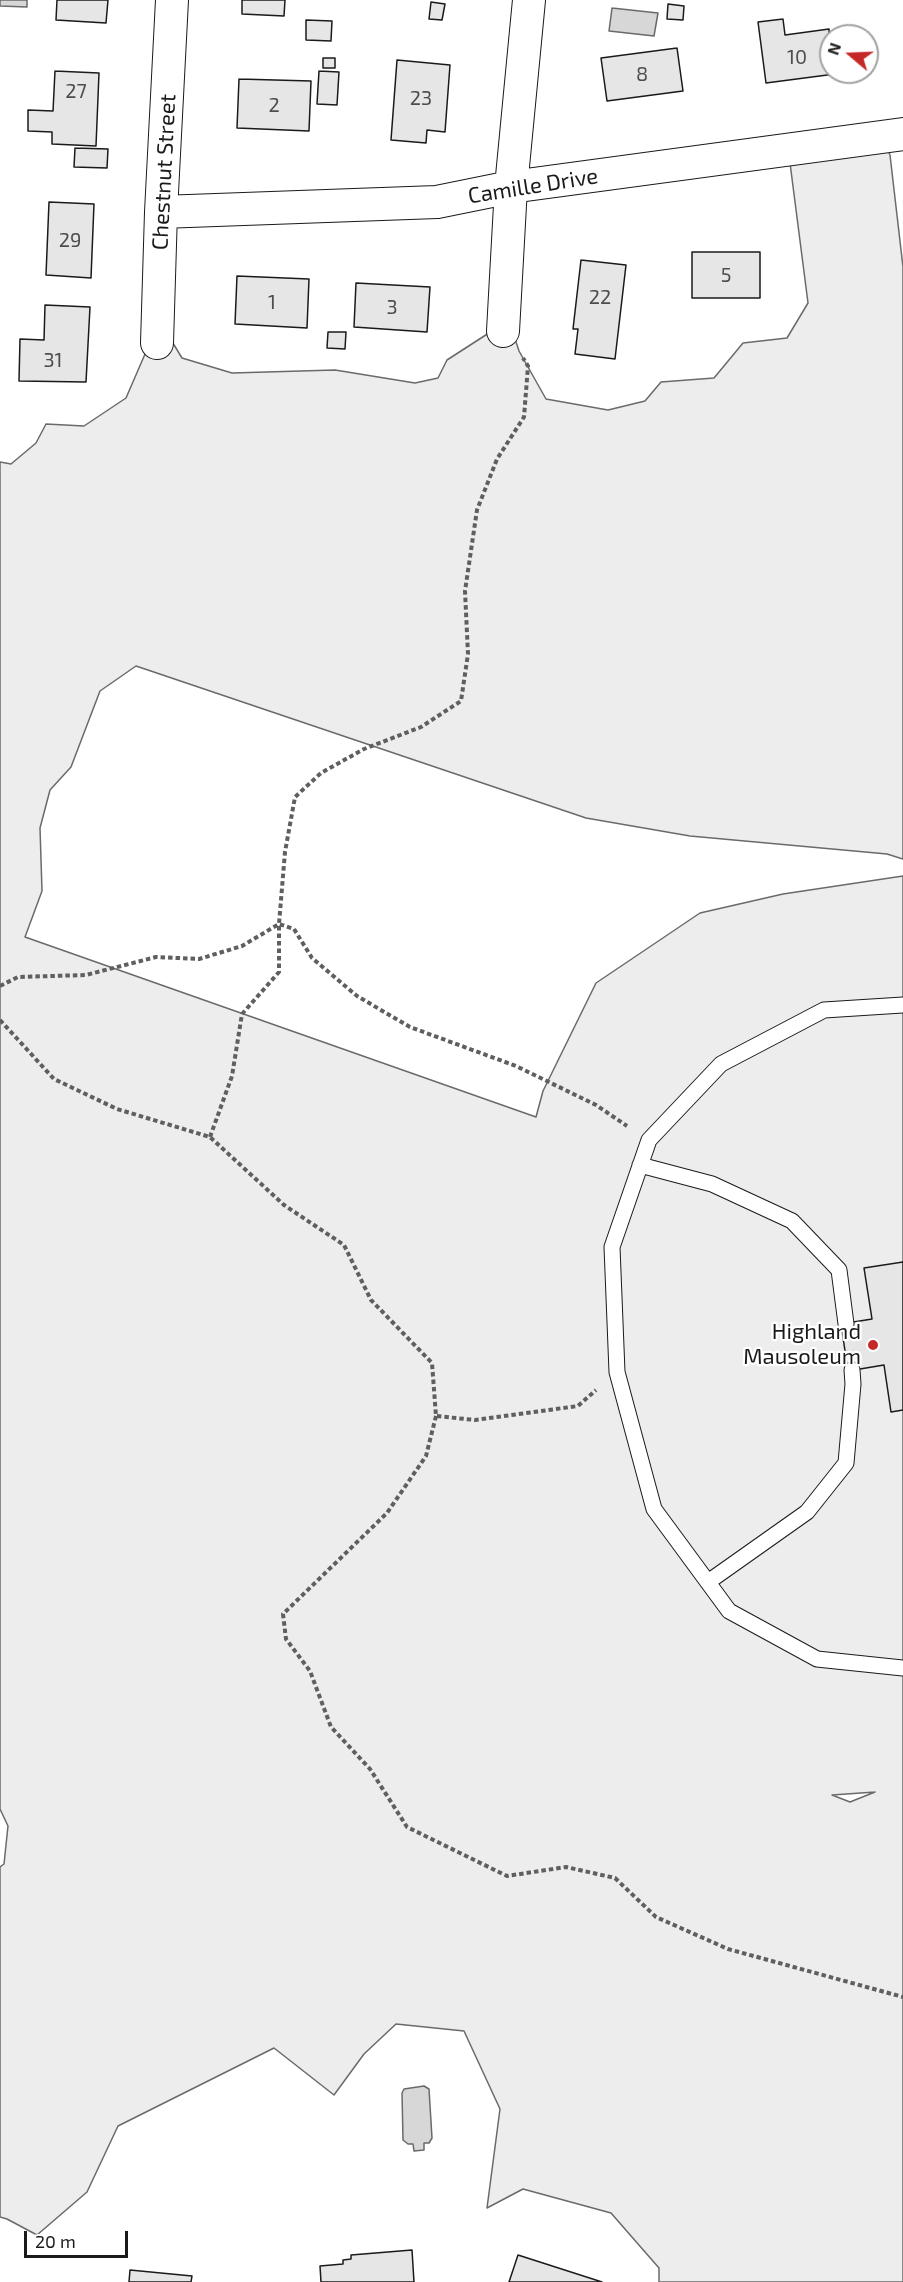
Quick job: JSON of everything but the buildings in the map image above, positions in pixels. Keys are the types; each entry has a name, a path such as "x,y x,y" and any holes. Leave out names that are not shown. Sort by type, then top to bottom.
{"street":[{"name":"Chestnut Street","path":"157,343 172,0"},
{"path":"503,331 511,187 529,0"},
{"name":"Camille Drive","path":"161,212 436,202 511,187 903,134"}],"lane":[{"path":"903,1005 824,1010 721,1064 649,1140 612,1247 617,1372 654,1509 729,1611 817,1659 903,1668"},
{"path":"640,1165 712,1184 792,1221 839,1270 846,1324"},
{"path":"708,1581 807,1512 846,1463 853,1384 852,1370"}],"path":[{"path":"210,1137 232,1076 242,1014 279,972 279,924 285,852 295,797 321,773 364,749 421,727 461,701 468,654 465,591 477,510 497,459 524,417 528,366 503,331"},
{"path":"0,986 18,977 86,975 156,957 199,959 242,946 279,924 294,929 312,957 366,1001 410,1027 516,1066 596,1105 649,1140"},
{"path":"0,1020 54,1079 117,1109 210,1137 284,1205 344,1245 371,1300 432,1363 436,1416 426,1456 387,1513 283,1614 286,1639 310,1671 331,1727 370,1769 407,1827 507,1876 566,1867 615,1878 656,1917 728,1949 903,1997"},
{"path":"436,1416 475,1420 578,1406 617,1372"}],"shaded area":[{"path":"0,0 27,0 27,7 0,6"},
{"path":"612,8 658,13 654,36 609,31"},
{"path":"886,145 890,155 903,267 903,859 887,854 690,836 586,818 136,666 100,691 71,767 50,790 40,828 42,891 25,937 536,1117 543,1091 596,983 700,913 783,894 903,876 903,2282 659,2282 659,2268 611,2213 523,2189 487,2208 500,2109 464,2031 396,2024 364,2054 334,2095 274,2048 118,2126 87,2192 37,2235 0,2217 0,1867 4,1864 8,1826 0,1809 0,462 11,464 36,443 46,424 84,426 126,398 158,324 165,330 182,358 232,373 335,370 415,383 438,378 447,360 509,320 519,351 546,399 608,410 645,401 661,382 714,378 743,343 787,338 808,303 790,163","holes":["875,1792 850,1802 832,1795"]},
{"path":"424,2086 429,2089 432,2138 429,2143 424,2143 424,2150 414,2151 413,2144 408,2144 403,2140 402,2093 404,2089"}],"place":[{"name":"Highland Mausoleum","path":"873,1345"}]}
